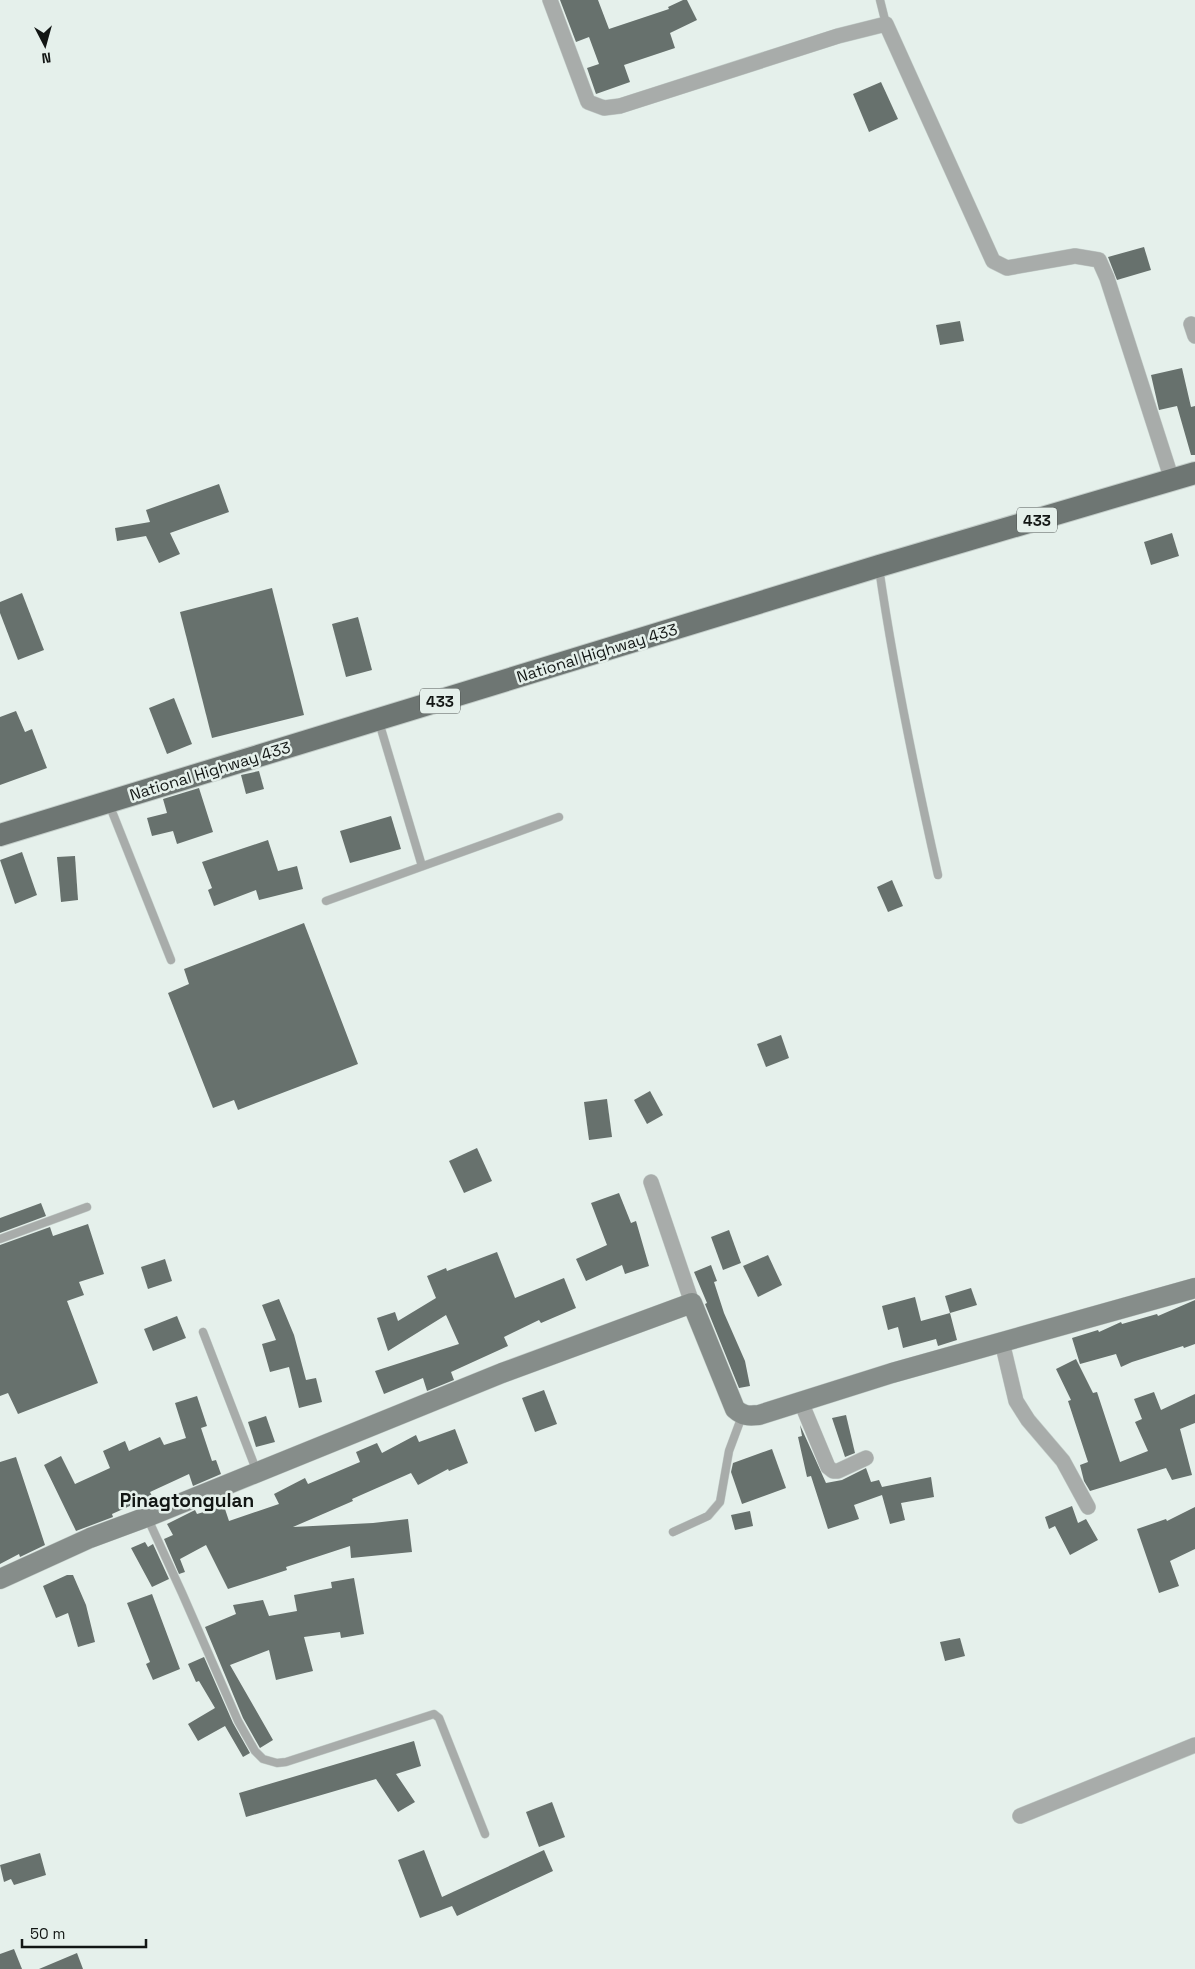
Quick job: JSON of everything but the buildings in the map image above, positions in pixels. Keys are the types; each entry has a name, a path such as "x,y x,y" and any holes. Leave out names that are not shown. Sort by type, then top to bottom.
{"main road":[{"name":"National Highway 433","path":"0,835 879,566 1195,473"}],"street":[{"path":"550,0 588,102 604,108 620,106 838,36 886,24 993,260 1007,268 1074,256 1099,260 1107,278 1172,480"},
{"path":"651,1182 692,1303 724,1388 735,1409 742,1416 759,1415 892,1373 1195,1288"},
{"path":"0,1578 90,1538 147,1517 502,1373 692,1303"},
{"path":"1002,1342 1010,1381 1019,1406 1028,1420 1063,1461 1088,1507"},
{"path":"801,1402 828,1467 832,1471 838,1471 866,1458"},
{"path":"1020,1816 1195,1745"}],"lane":[{"path":"880,0 886,24"},
{"path":"879,566 894,666 938,874"},
{"path":"379,720 422,866"},
{"path":"108,802 171,960"},
{"path":"326,901 559,817"},
{"path":"0,1239 88,1207"},
{"path":"203,1332 257,1472"},
{"path":"672,1532 708,1516 720,1502 729,1451 742,1416"},
{"path":"147,1517 238,1721 255,1752 263,1760 277,1763 286,1762 434,1714 439,1718 485,1834"}],"district":[{"name":"Pinagtongulan","path":"187,1500"}]}
